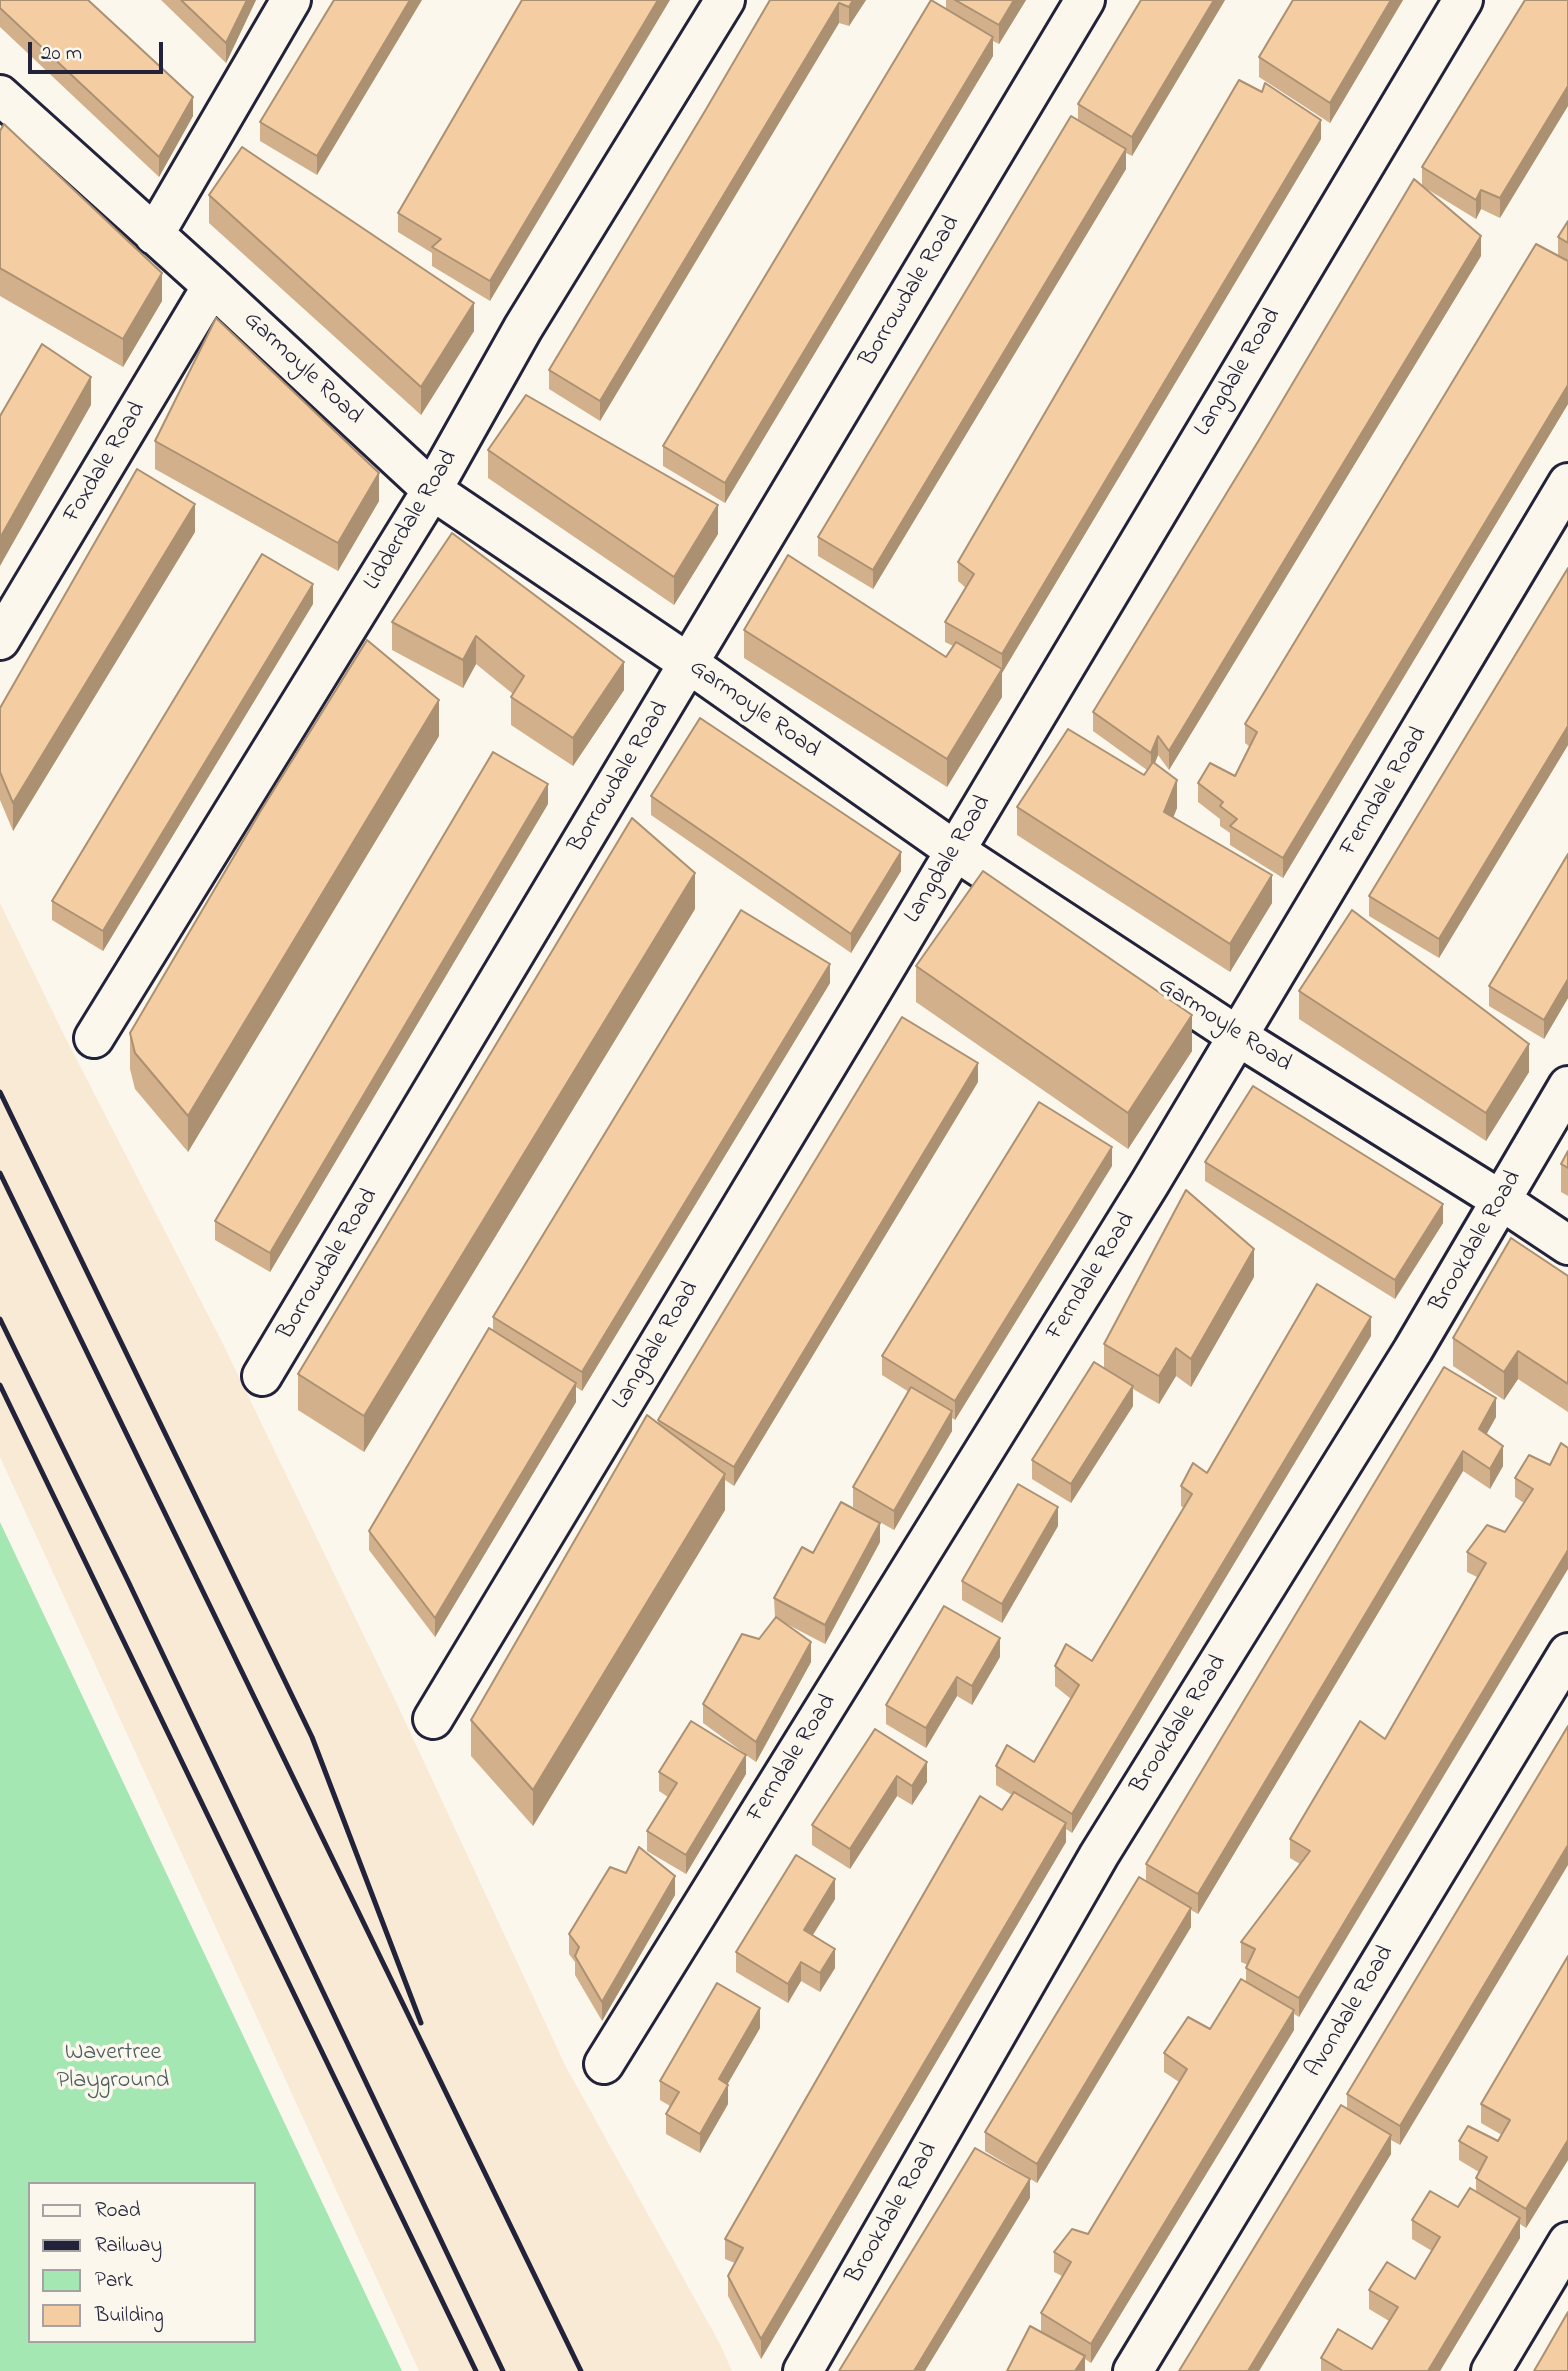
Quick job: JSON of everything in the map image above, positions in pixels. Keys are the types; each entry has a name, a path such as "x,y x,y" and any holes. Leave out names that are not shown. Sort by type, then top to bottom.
{"street":[{"path":"154,235 290,0"},
{"name":"Lidderdale Road","path":"94,1038 432,491 523,328 725,0"},
{"name":"Borrowdale Road","path":"262,1376 1085,0"},
{"name":"Langdale Road","path":"433,1719 868,997 1462,0"},
{"name":"Garmoyle Road","path":"0,95 212,286 432,491 688,663 954,850 1239,1037 1568,1245"},
{"name":"Foxdale Road","path":"0,640 212,286"},
{"name":"Ferndale Road","path":"604,2064 1239,1037 1568,484"},
{"name":"Brookdale Road","path":"803,2371 1099,1855 1406,1362 1568,1086"},
{"name":"Avondale Road","path":"1133,2371 1568,1653"},
{"path":"1491,2371 1568,2242"}],"shaded area":[{"path":"0,903 62,1031 223,1344 397,1704 565,2065 720,2344 732,2371 419,2371 0,1457"}],"green space":[{"name":"Wavertree Playground","path":"0,1522 402,2371 0,2371"}],"building":[{"path":"0,0 88,0 193,97 159,157 0,8"},
{"path":"181,0 247,0 226,43"},
{"path":"334,0 410,0 317,156 260,122"},
{"path":"522,0 658,0 490,281 432,247 441,239 398,213"},
{"path":"770,0 853,0 849,7 839,3 600,401 549,370"},
{"path":"931,0 993,37 725,483 663,446"},
{"path":"955,0 1014,0 999,25"},
{"path":"1141,0 1214,0 1132,137 1078,104"},
{"path":"1293,0 1391,0 1330,103 1259,57"},
{"path":"1525,0 1568,0 1568,86 1500,198 1481,190 1476,200 1422,167"},
{"path":"1239,80 1262,92 1265,83 1321,120 1002,654 945,622 974,574 958,562"},
{"path":"1071,116 1126,149 873,570 818,537"},
{"path":"4,124 162,273 123,339 0,268 0,131"},
{"path":"242,147 474,303 421,387 209,195"},
{"path":"1414,179 1481,236 1169,751 1158,736 1151,753 1093,712"},
{"path":"1568,221 1568,243 1558,237"},
{"path":"1536,244 1568,261 1568,385 1283,858 1230,826 1237,819 1220,806 1223,802 1198,783 1210,763 1235,776 1257,732 1245,724"},
{"path":"216,318 379,473 338,543 155,441"},
{"path":"42,344 91,377 0,538 0,416"},
{"path":"526,395 718,505 674,577 488,450"},
{"path":"137,469 195,504 13,803 0,772 0,708"},
{"path":"452,533 624,662 573,738 511,697 524,676 476,636 463,660 392,622"},
{"path":"262,554 313,584 103,931 52,901"},
{"path":"788,555 946,657 956,642 1002,669 947,759 744,630"},
{"path":"1568,568 1568,726 1439,939 1369,896"},
{"path":"367,640 439,700 188,1116 135,1053 130,1033 260,812"},
{"path":"700,718 901,852 851,934 651,796"},
{"path":"1068,729 1144,775 1153,762 1177,780 1164,812 1272,875 1230,944 1017,807"},
{"path":"493,752 548,784 270,1253 215,1221"},
{"path":"632,818 695,873 364,1416 298,1374"},
{"path":"1568,854 1568,979 1544,1020 1489,986"},
{"path":"983,871 1192,1015 1128,1113 916,966"},
{"path":"741,910 830,964 582,1372 493,1317"},
{"path":"1352,910 1529,1044 1486,1113 1299,991"},
{"path":"902,1017 978,1063 734,1467 658,1420"},
{"path":"1253,1086 1443,1204 1395,1280 1205,1162"},
{"path":"1039,1102 1112,1147 955,1401 882,1356"},
{"path":"1568,1151 1568,1168 1561,1164"},
{"path":"1186,1190 1254,1249 1191,1359 1176,1348 1159,1376 1104,1344"},
{"path":"1511,1238 1568,1276 1568,1384 1518,1351 1504,1372 1453,1338"},
{"path":"1317,1284 1371,1317 1072,1814 996,1766 1007,1745 1034,1762 1079,1685 1055,1666 1066,1644 1092,1661 1192,1494 1181,1486 1193,1463 1207,1473"},
{"path":"489,1328 576,1383 435,1618 369,1531"},
{"path":"1094,1362 1133,1386 1071,1484 1032,1460"},
{"path":"1444,1367 1496,1398 1479,1429 1503,1446 1490,1469 1463,1451 1198,1894 1146,1864"},
{"path":"911,1387 952,1411 894,1511 853,1487"},
{"path":"647,1415 725,1474 533,1790 471,1720"},
{"path":"1561,1443 1568,1448 1568,1550 1299,1998 1246,1968 1255,1949 1241,1942 1310,1851 1290,1839 1360,1721 1385,1739 1486,1563 1467,1552 1487,1525 1505,1532 1533,1489 1515,1478 1529,1455 1550,1465"},
{"path":"1018,1484 1058,1507 1002,1604 962,1581"},
{"path":"841,1502 880,1523 825,1625 774,1598 802,1547 813,1553"},
{"path":"944,1606 1000,1638 972,1686 957,1677 926,1728 886,1705"},
{"path":"776,1617 811,1642 756,1742 703,1704 742,1634 759,1639"},
{"path":"691,1721 746,1755 686,1855 647,1831 677,1783 659,1772"},
{"path":"1568,1726 1568,1845 1400,2126 1347,2094"},
{"path":"875,1729 927,1762 912,1786 897,1776 850,1849 812,1825"},
{"path":"1014,1792 1066,1823 761,2339 728,2276 743,2248 725,2239 980,1796 1002,1810"},
{"path":"639,1847 675,1876 602,2002 575,1956 579,1947 569,1934 610,1867 626,1873"},
{"path":"796,1855 835,1879 804,1930 835,1949 820,1973 801,1962 788,1984 736,1952"},
{"path":"1139,1877 1191,1908 1037,2164 985,2132"},
{"path":"1568,1956 1568,2140 1526,2209 1476,2178 1487,2157 1459,2141 1468,2126 1498,2141 1510,2120 1481,2104"},
{"path":"1241,1979 1294,2010 1091,2344 1041,2313 1071,2262 1054,2252 1072,2229 1088,2234 1187,2069 1164,2053 1188,2017 1210,2029"},
{"path":"717,1983 760,2008 719,2079 728,2085 700,2134 666,2114 679,2092 660,2081"},
{"path":"1341,2105 1391,2135 1248,2371 1179,2371"},
{"path":"975,2148 1030,2179 914,2371 839,2371"},
{"path":"1470,2188 1520,2218 1428,2371 1343,2371 1321,2358 1338,2329 1372,2349 1398,2307 1369,2290 1387,2262 1415,2279 1440,2237 1412,2220 1430,2191 1458,2207"},
{"path":"1568,2312 1568,2371 1534,2371 1541,2359"},
{"path":"1030,2326 1085,2356 1075,2371 1007,2371"}],"railway":[{"path":"0,1092 312,1737 421,2023"},
{"path":"0,1173 581,2371"},
{"path":"0,1319 128,1581 503,2371"},
{"path":"0,1385 476,2371"}]}
